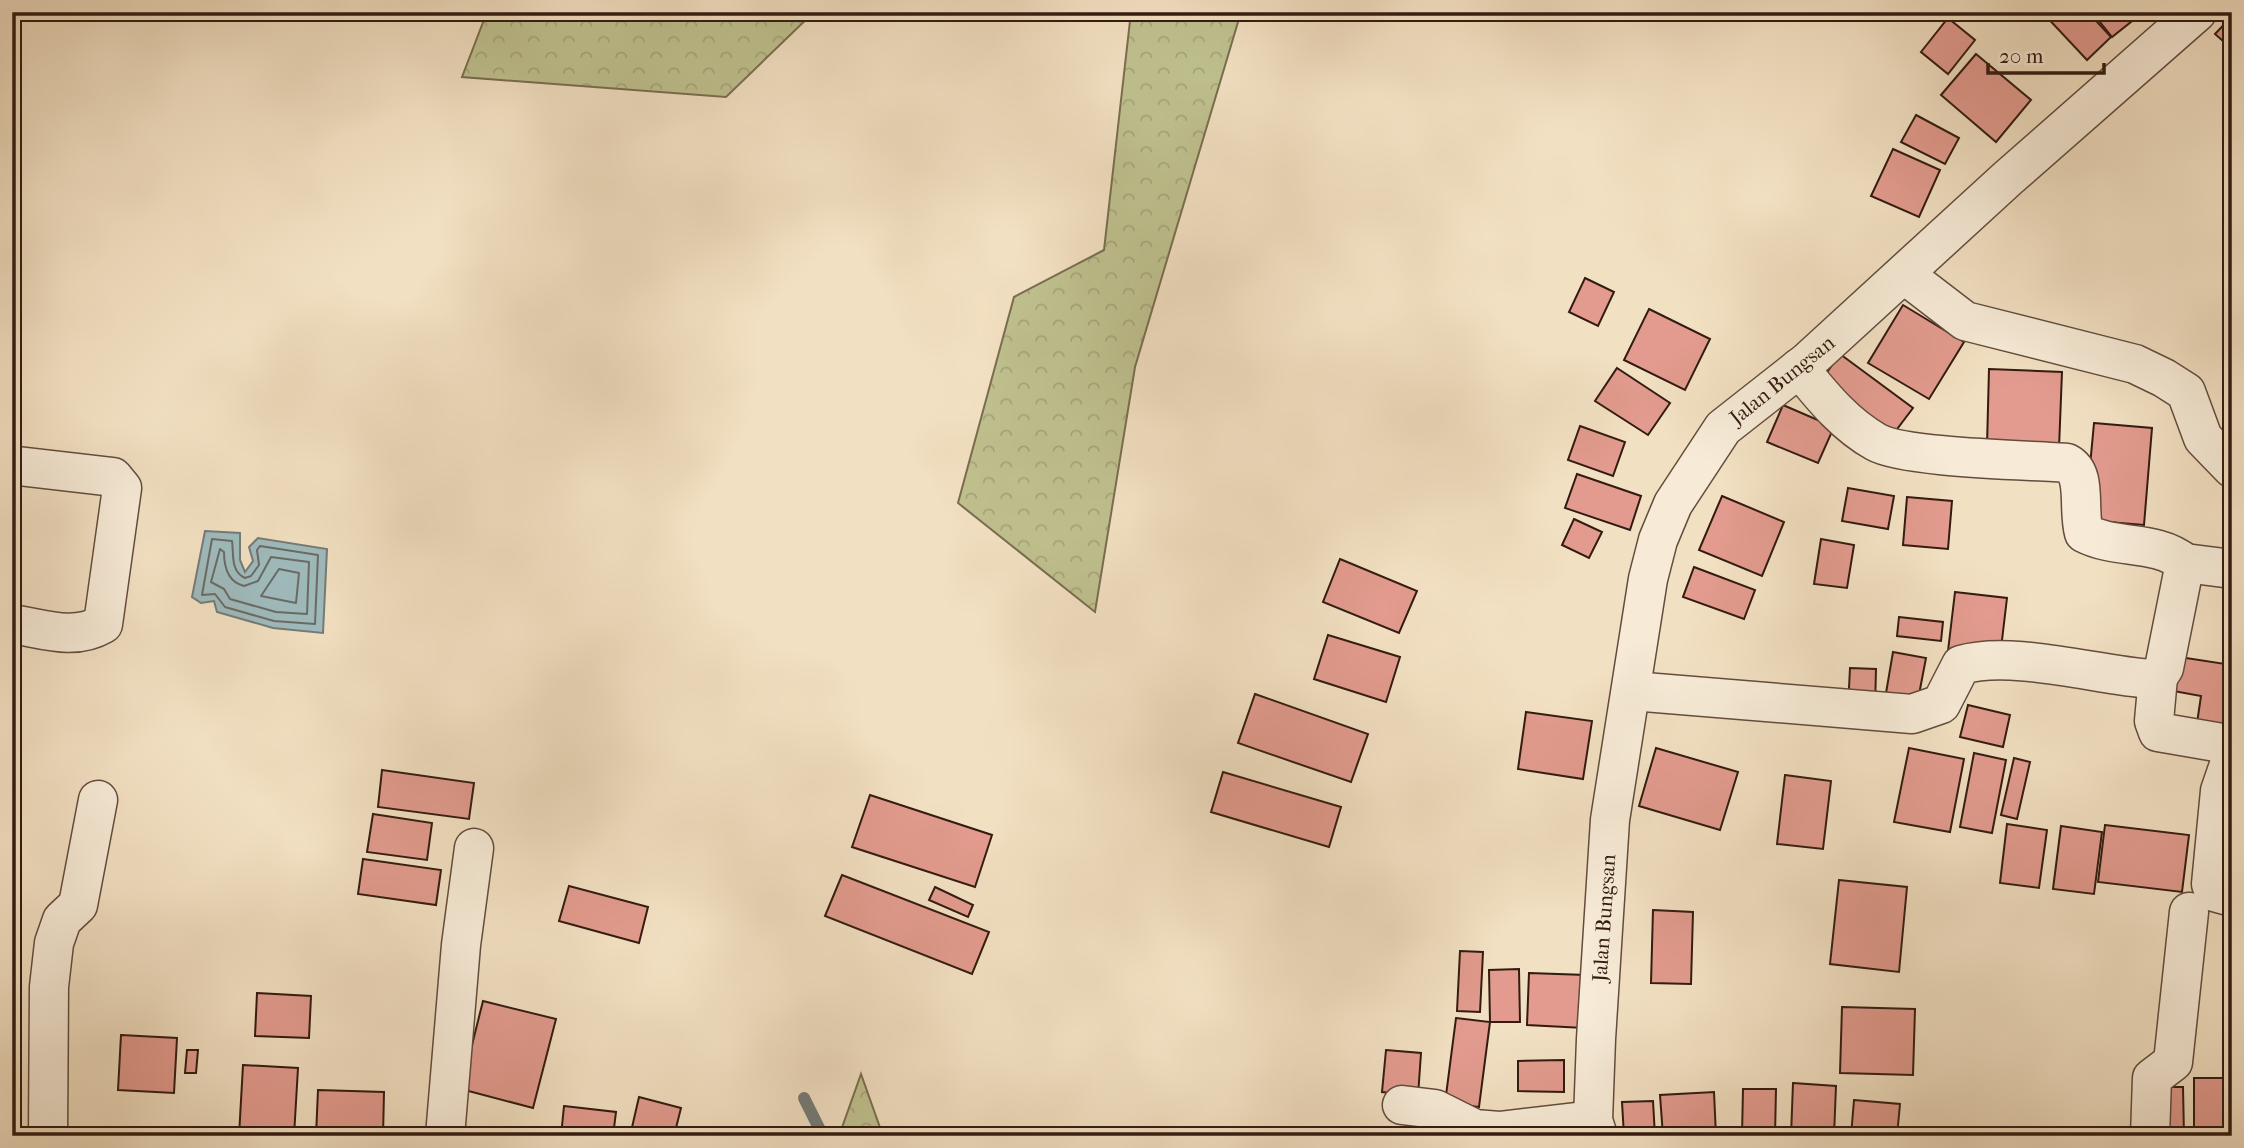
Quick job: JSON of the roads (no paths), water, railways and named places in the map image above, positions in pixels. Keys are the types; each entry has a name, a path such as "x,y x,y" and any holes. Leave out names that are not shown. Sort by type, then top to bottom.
{"street":[{"name":"Jalan Bungsan","path":"1595,1128 1610,820 1648,579 1658,540 1673,504 1723,428 1799,368 1905,275 2008,177 2197,12"},
{"path":"1905,275 1965,321 2134,364 2164,378 2186,392 2203,438 2232,468"},
{"path":"1799,368 1832,410 1877,443 1908,450 2067,463 2076,468 2080,475 2079,516 2084,533 2098,540 2170,551 2185,563 2232,569"},
{"path":"12,624 72,634 87,633 103,624 122,488 113,477 18,466"},
{"path":"2185,563 2165,668 2158,677 2154,721 2158,732 2230,746 2232,754 2220,792 2211,884 2214,892 2232,897"},
{"path":"1632,691 1912,714 1941,704 1961,665 1973,661 2024,662 2150,679 2158,677"},
{"path":"48,1136 49,987 54,943 62,920 78,905 98,800"},
{"path":"445,1136 461,945 474,848"},
{"path":"2150,1136 2152,1078 2172,1062 2189,912"},
{"path":"1402,1105 1435,1109 1475,1129 1499,1131 1595,1128"}],"water":[{"path":"205,531 240,533 240,560 245,572 253,561 249,547 258,538 327,549 323,633 273,628 217,612 214,601 201,603 192,597"}],"waterway":[{"path":"804,1098 823,1136"}]}
